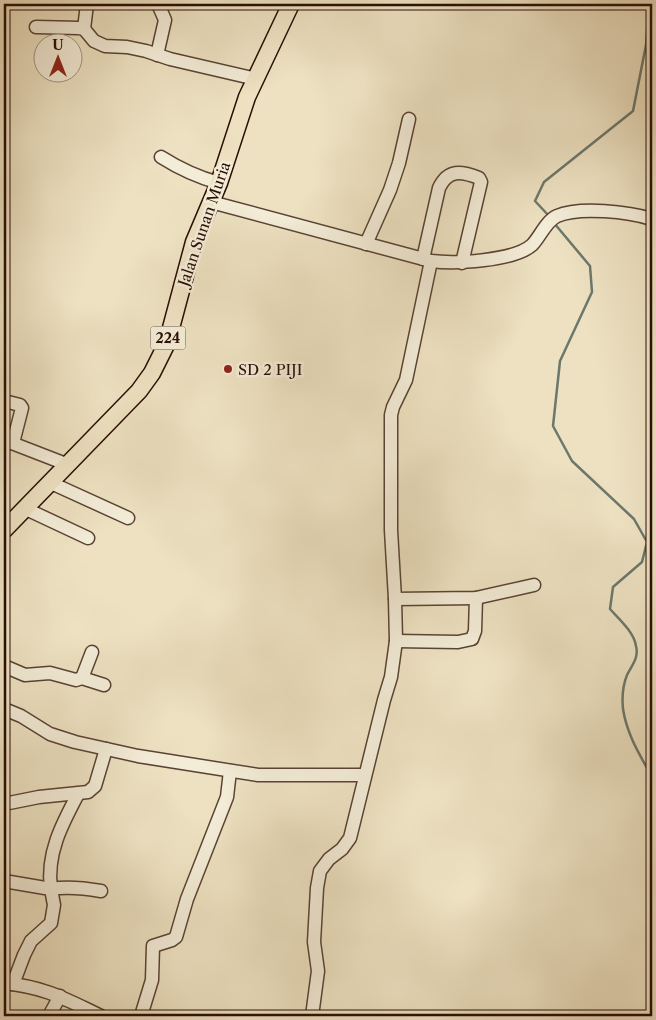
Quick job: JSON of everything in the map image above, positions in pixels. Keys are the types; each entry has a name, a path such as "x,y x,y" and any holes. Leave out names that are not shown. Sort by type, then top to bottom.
{"main road":[{"name":"224","path":"256,79 291,4"},
{"name":"Jalan Sunan Muria","path":"4,530 66,464 139,391 152,373 167,343 194,242 219,183 247,97 256,79"}],"street":[{"path":"84,29 87,4"},
{"path":"157,55 165,20 158,4"},
{"path":"36,27 84,29 94,41 105,46 127,47 256,79"},
{"path":"366,244 400,163 410,119"},
{"path":"162,157 180,170 219,183"},
{"path":"312,1016 318,971 314,942 317,888 320,871 350,838 391,677 396,642 392,554 391,415 406,380 439,188 444,178 450,174 459,173 479,178 481,182 462,263"},
{"path":"211,202 427,260 462,263 519,253 533,243 554,218 562,214 611,211 636,214 652,219"},
{"path":"4,400 20,405 22,408 8,441 66,464"},
{"path":"49,482 128,518"},
{"path":"24,508 88,538"},
{"path":"395,599 476,598 534,585"},
{"path":"396,642 458,642 472,639 475,631 476,598"},
{"path":"82,678 92,652"},
{"path":"4,666 25,676 50,673 76,680 82,678 104,685"},
{"path":"4,709 21,716 50,734 106,749 258,775 365,775"},
{"path":"4,804 39,797 88,792 95,786 106,749"},
{"path":"141,1016 152,980 153,946 176,937 187,899 224,804 230,771"},
{"path":"78,794 54,845 49,876 54,904 51,922 32,941 8,983 38,988 60,996 86,1013 101,1016"},
{"path":"4,881 51,889 82,888 101,891"},
{"path":"50,1016 60,996"}],"waterway":[{"path":"549,216 535,201 544,182 633,111 646,45 649,4"},
{"path":"554,223 590,266 592,292 560,361 553,426 572,461 634,519 647,542 642,562 613,587 610,609 622,621 635,641 636,658 627,675 623,696 623,709 631,736 652,777"}],"place":[{"name":"SD 2 PIJI","path":"228,369"}]}
